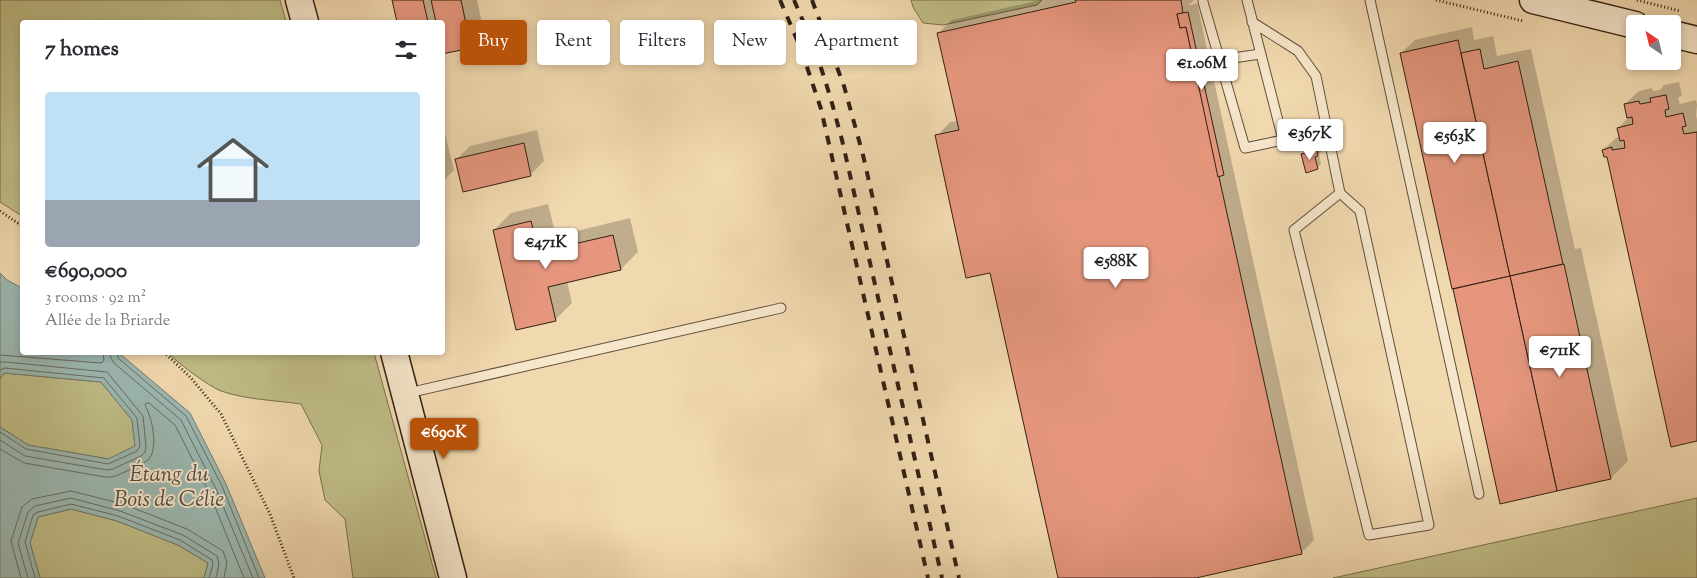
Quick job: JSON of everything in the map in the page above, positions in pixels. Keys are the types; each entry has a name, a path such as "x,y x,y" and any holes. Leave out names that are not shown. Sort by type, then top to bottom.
{"street":[{"path":"299,0 304,20"},
{"path":"1533,0 1626,23"},
{"path":"1681,36 1697,40"},
{"path":"395,355 453,578"}],"lane":[{"path":"1203,2 1245,148 1283,140 1247,0"},
{"path":"1370,0 1479,494"},
{"path":"1252,22 1298,51 1316,76 1340,194 1360,211 1429,525 1369,536 1294,230 1340,194"},
{"path":"1220,60 1260,54"},
{"path":"405,394 781,308"}],"path":[{"path":"1637,0 1688,13"},
{"path":"0,210 20,225"},
{"path":"167,355 191,378 221,414 270,514 294,578"}],"shaded area":[{"path":"0,0 280,0 285,20 20,20 20,215 0,202"},
{"path":"911,0 1042,0 1037,5 943,25 923,23"},
{"path":"170,355 375,355 436,578 353,578 345,519 325,500 319,471 322,445 301,404 251,398 221,391 193,374"},
{"path":"4,373 101,382 132,420 135,446 109,459 28,445 0,427 0,379"},
{"path":"1697,498 1697,578 1333,578"},
{"path":"71,509 117,521 178,545 208,563 204,578 40,578 30,543 38,517"}],"water":[{"name":"Étang du Bois de Célie","path":"0,273 7,280 20,287 20,355 121,355 190,413 226,484 265,578 204,578 208,563 178,545 117,521 71,509 38,517 30,543 40,578 0,578 0,427 28,445 108,459 135,446 132,420 101,382 4,373 0,379"}],"building":[{"path":"392,0 423,0 428,20 397,20"},
{"path":"431,0 461,0 465,20 460,20 460,50 445,53 445,20 436,20"},
{"path":"1075,0 1181,0 1183,13 1177,14 1180,28 1186,27 1302,554 1196,578 1058,578 990,273 966,278 935,135 959,130 937,33 1076,2"},
{"path":"1188,12 1224,175 1218,177 1186,27 1180,28 1177,14"},
{"path":"1458,40 1510,276 1452,289 1400,53"},
{"path":"1480,49 1484,69 1518,61 1563,264 1510,276 1461,53"},
{"path":"1666,95 1669,109 1665,110 1666,117 1683,113 1686,126 1682,127 1684,134 1697,132 1697,441 1671,447 1607,157 1604,157 1602,150 1612,147 1612,150 1625,148 1624,140 1620,141 1617,128 1633,124 1632,117 1627,118 1624,104 1639,101 1640,104 1651,102 1650,98"},
{"path":"524,143 531,176 463,192 455,159"},
{"path":"1317,150 1318,156 1315,157 1318,169 1306,173 1301,154"},
{"path":"531,221 539,252 613,235 621,270 548,287 556,321 516,330 493,230"},
{"path":"1564,264 1611,479 1557,491 1510,276"},
{"path":"1510,276 1557,491 1500,504 1453,289"}],"railway":[{"path":"780,0 801,49 821,109 928,578"},
{"path":"794,0 815,49 842,140 942,578"},
{"path":"812,0 844,86 863,155 959,578"}]}
